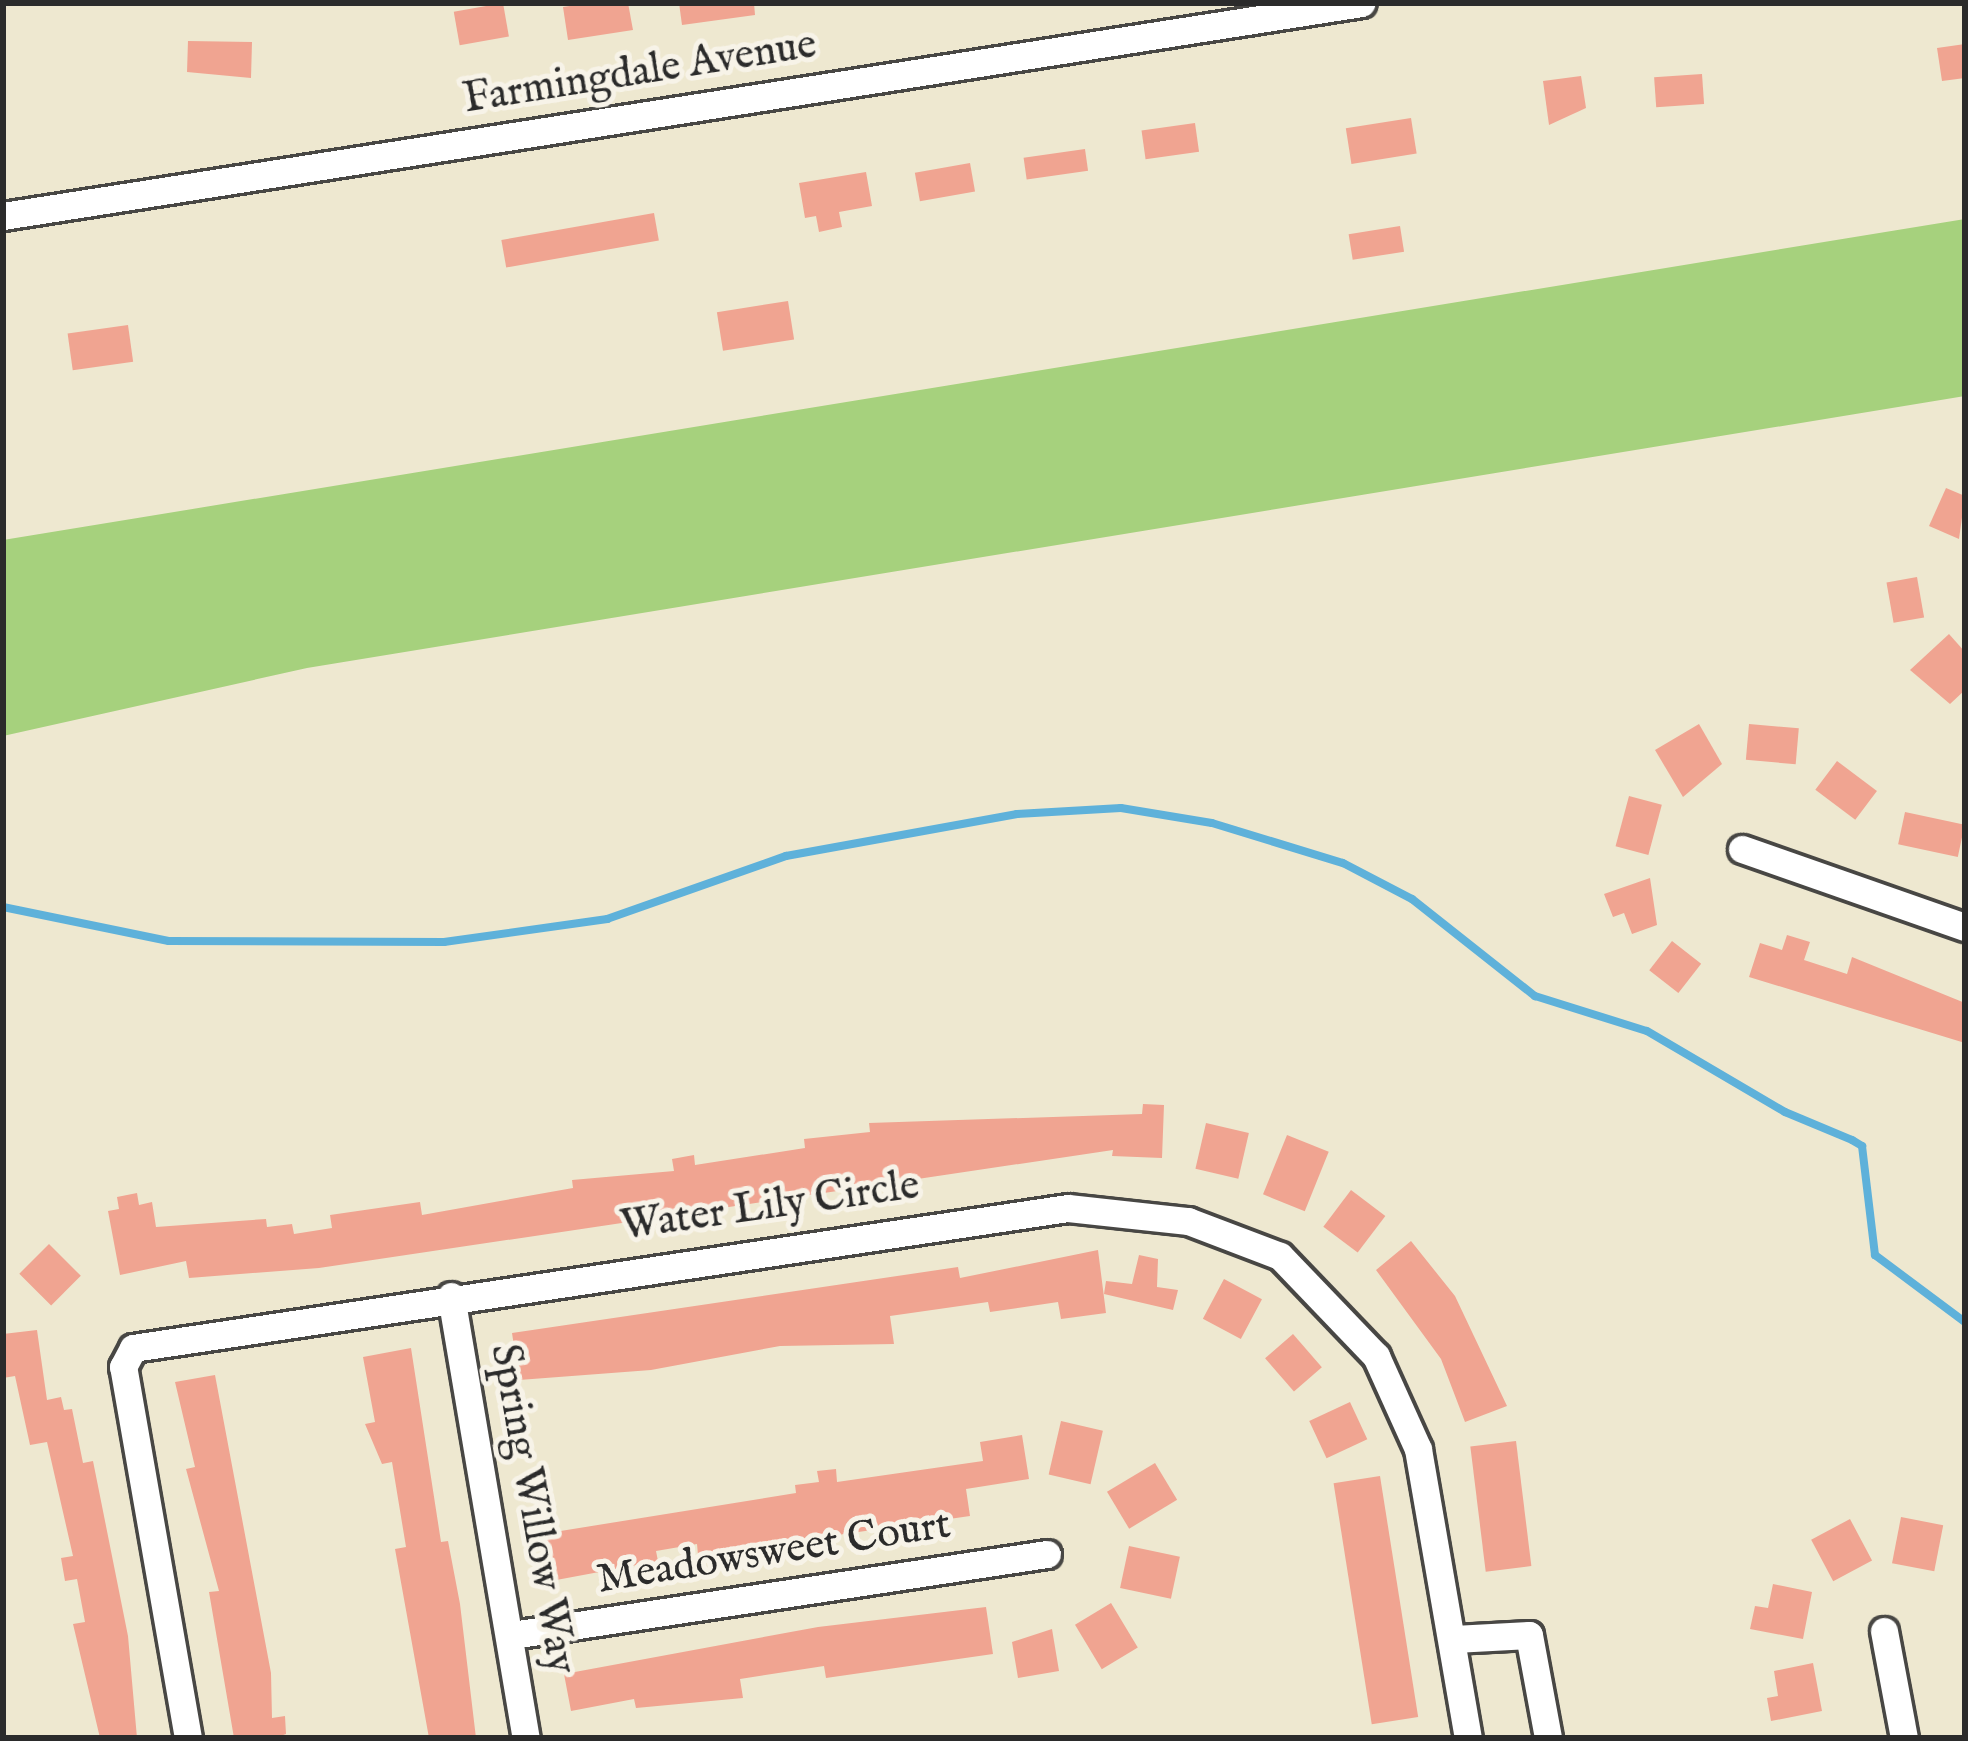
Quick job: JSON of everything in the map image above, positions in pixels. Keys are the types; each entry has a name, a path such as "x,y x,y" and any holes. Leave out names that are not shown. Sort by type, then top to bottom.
{"street":[{"name":"Farmingdale Avenue","path":"3,215 1361,3"},
{"path":"1742,849 1965,927"},
{"name":"Water Lily Circle","path":"188,1738 123,1367 133,1348 451,1296 1068,1208 1189,1220 1238,1237 1280,1256 1337,1309 1398,1396 1418,1449 1468,1738"},
{"name":"Spring Willow Way","path":"451,1296 526,1738"},
{"name":"Meadowsweet Court","path":"512,1635 1047,1554"},
{"path":"1884,1631 1904,1738"},
{"path":"1454,1639 1529,1635 1548,1738"}],"green space":[{"path":"1965,219 1965,396 307,668 3,736 3,540"}],"building":[{"path":"503,3 509,36 460,45 454,12"},
{"path":"628,3 633,30 568,40 563,7"},
{"path":"679,3 754,3 755,15 682,25"},
{"path":"188,41 252,42 251,78 187,72"},
{"path":"1965,44 1965,78 1942,81 1937,48"},
{"path":"1702,74 1704,104 1656,107 1654,77"},
{"path":"1581,76 1586,108 1549,125 1543,81"},
{"path":"1411,118 1417,154 1351,164 1346,128"},
{"path":"1195,123 1199,152 1146,159 1142,131"},
{"path":"1085,149 1088,171 1027,179 1024,158"},
{"path":"970,163 975,192 920,201 915,173"},
{"path":"866,172 872,206 839,212 842,227 819,232 816,216 805,218 799,183"},
{"path":"654,213 659,241 506,267 501,240"},
{"path":"1400,226 1404,252 1353,260 1349,234"},
{"path":"788,301 794,340 723,351 717,312"},
{"path":"128,325 133,362 73,370 68,333"},
{"path":"1946,488 1965,496 1959,539 1929,526"},
{"path":"1917,577 1924,617 1894,623 1886,582"},
{"path":"1949,634 1965,652 1965,690 1950,704 1910,670"},
{"path":"1699,724 1722,764 1683,797 1655,750"},
{"path":"1749,724 1799,728 1796,764 1746,760"},
{"path":"1837,761 1877,791 1855,820 1815,790"},
{"path":"1629,796 1662,805 1648,855 1616,846"},
{"path":"1905,812 1965,825 1958,857 1898,844"},
{"path":"1650,878 1657,925 1632,934 1624,913 1613,917 1604,894"},
{"path":"1787,935 1810,942 1804,960 1847,974 1852,957 1965,1003 1965,1043 1749,977 1760,943 1782,950"},
{"path":"1672,941 1701,964 1678,993 1649,970"},
{"path":"1143,1104 1164,1105 1162,1158 1112,1156 1113,1150 319,1268 189,1278 186,1261 120,1275 108,1211 119,1209 117,1197 137,1193 139,1205 152,1202 156,1227 266,1219 267,1227 292,1224 294,1234 332,1228 330,1215 420,1202 422,1215 573,1188 572,1180 674,1171 672,1159 694,1155 695,1165 805,1148 804,1139 870,1132 869,1123 1142,1114"},
{"path":"1206,1123 1249,1133 1238,1179 1195,1169"},
{"path":"1287,1135 1329,1152 1305,1211 1263,1194"},
{"path":"1351,1190 1385,1216 1358,1253 1323,1227"},
{"path":"1411,1241 1455,1296 1507,1406 1465,1422 1441,1359 1376,1270"},
{"path":"49,1244 81,1276 51,1306 19,1274"},
{"path":"1098,1250 1106,1313 1061,1319 1058,1302 990,1312 988,1302 890,1316 894,1344 780,1346 651,1370 519,1380 512,1333 958,1267 960,1278"},
{"path":"1139,1255 1158,1259 1157,1287 1178,1290 1173,1310 1104,1294 1106,1281 1132,1284"},
{"path":"1224,1279 1262,1299 1241,1339 1203,1319"},
{"path":"37,1330 47,1400 61,1397 64,1410 72,1409 83,1463 93,1461 128,1636 137,1738 100,1738 73,1624 85,1622 77,1579 65,1581 61,1558 73,1556 47,1442 30,1445 15,1376 3,1378 3,1334"},
{"path":"1293,1334 1322,1367 1294,1391 1265,1358"},
{"path":"411,1348 441,1542 448,1541 460,1604 476,1738 429,1738 395,1549 406,1547 392,1462 382,1464 365,1424 375,1422 363,1357"},
{"path":"215,1375 271,1673 272,1718 285,1716 286,1734 275,1738 234,1738 209,1592 219,1591 186,1469 195,1467 175,1382"},
{"path":"1350,1402 1367,1439 1327,1458 1309,1421"},
{"path":"1061,1421 1103,1431 1091,1484 1049,1475"},
{"path":"1022,1435 1029,1479 966,1489 970,1516 698,1555 697,1544 656,1551 658,1561 551,1581 542,1534 796,1493 795,1485 819,1482 817,1471 836,1469 837,1482 983,1461 980,1442"},
{"path":"1516,1441 1531,1566 1486,1572 1470,1447"},
{"path":"1155,1463 1177,1500 1129,1529 1107,1492"},
{"path":"1380,1476 1418,1717 1372,1724 1334,1483"},
{"path":"1901,1517 1943,1525 1934,1571 1892,1563"},
{"path":"1850,1519 1872,1560 1833,1581 1811,1540"},
{"path":"1129,1546 1180,1557 1171,1599 1120,1588"},
{"path":"1773,1584 1812,1592 1803,1639 1750,1629 1755,1606 1768,1608"},
{"path":"1111,1603 1138,1648 1102,1669 1075,1625"},
{"path":"986,1607 993,1654 826,1678 824,1666 740,1679 743,1698 636,1708 634,1699 571,1711 564,1674 818,1627"},
{"path":"1052,1629 1059,1671 1018,1678 1012,1642"},
{"path":"1813,1663 1822,1711 1771,1721 1767,1698 1778,1696 1774,1671"}],"waterway":[{"path":"3,907 169,941 444,942 607,919 786,856 1017,814 1121,808 1212,823 1343,863 1412,899 1535,996 1647,1031 1785,1112 1862,1146 1875,1255 1965,1322"}]}
